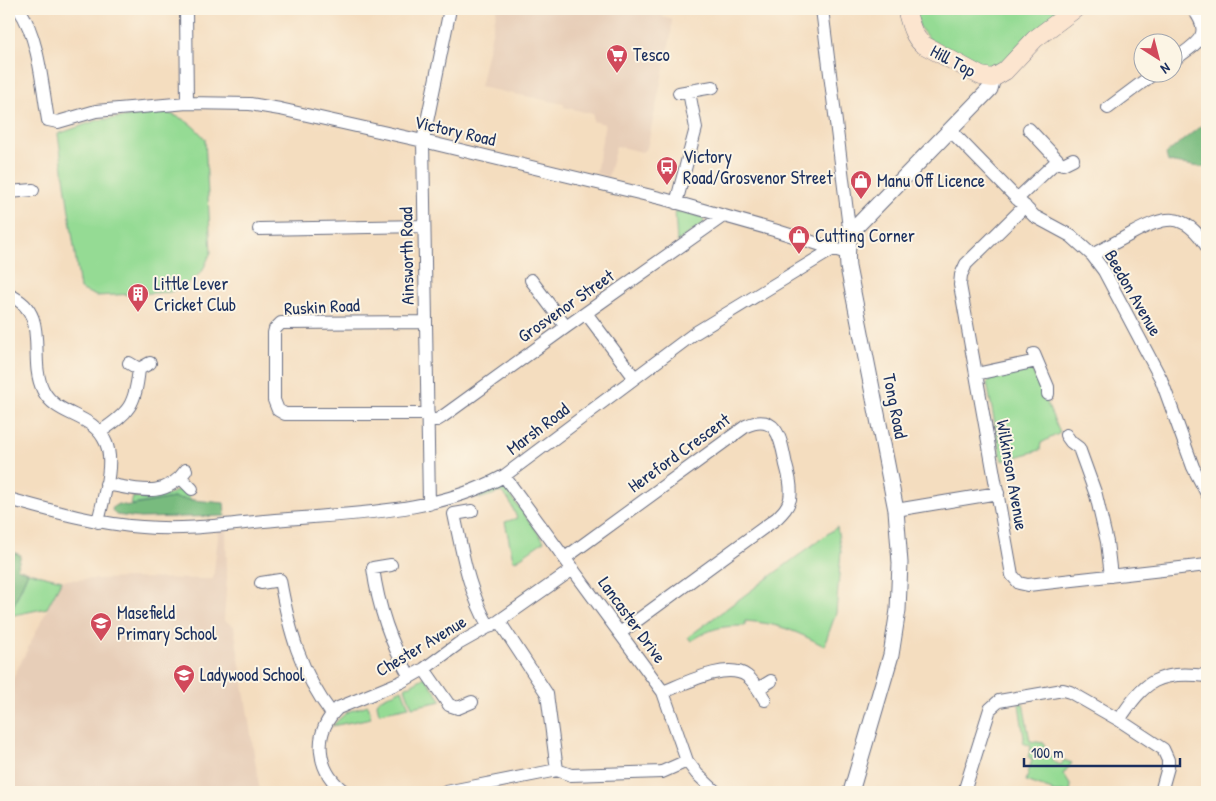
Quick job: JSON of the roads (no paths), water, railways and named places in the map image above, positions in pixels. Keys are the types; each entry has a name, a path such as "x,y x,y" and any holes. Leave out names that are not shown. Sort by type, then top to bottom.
{"main road":[{"name":"Hill Top","path":"906,9 912,32 922,44 981,76 993,78"},
{"path":"993,78 1005,72 1035,39 1075,9"}],"street":[{"name":"Victory Road","path":"19,9 35,46 48,120 58,122 96,111 187,104 250,104 423,141 676,203 840,251"},
{"path":"186,9 187,104"},
{"name":"Ainsworth Road","path":"429,504 423,141 450,9"},
{"path":"822,9 850,236"},
{"path":"1184,52 1201,38 1204,31 1200,12"},
{"name":"Tong Road","path":"851,792 891,655 898,610 900,563 896,510 840,251 852,231 990,89 993,78"},
{"path":"1108,108 1143,82"},
{"path":"676,203 696,128 684,92 713,87"},
{"path":"1021,203 1058,160 1029,128"},
{"name":"Beedon Avenue","path":"951,130 1037,218 1072,236 1092,255 1104,270 1161,379 1193,467 1207,494"},
{"path":"1056,162 1064,164 1073,159"},
{"path":"9,192 33,190"},
{"name":"Wilkinson Avenue","path":"1021,203 966,264 961,275 960,285 1012,575 1019,583 1028,586 1207,565"},
{"name":"Grosvenor Street","path":"428,417 442,417 723,216"},
{"path":"1092,255 1161,220 1185,223 1197,232 1207,247"},
{"path":"259,229 423,226"},
{"name":"Marsh Road","path":"9,499 98,522 144,528 221,525 379,511 429,504 476,491 504,476 695,333 840,251"},
{"path":"531,280 566,327"},
{"path":"9,295 21,303 32,318 36,334 38,376 43,391 60,408 89,421 100,432 106,443 110,456 98,522"},
{"path":"586,313 634,377"},
{"name":"Ruskin Road","path":"426,322 282,323 275,329 274,333 274,400 278,410 285,414 428,417"},
{"path":"976,374 1036,358 1048,387 1048,394"},
{"path":"100,432 122,416 132,404 140,365"},
{"name":"Hereford Crescent","path":"565,558 746,426 759,422 770,424 775,428 781,440 791,484 790,497 786,509 777,518 620,633"},
{"path":"1066,434 1071,442 1079,448 1096,496 1107,542 1111,576"},
{"path":"106,484 153,491 172,484 183,474 192,489"},
{"name":"Lancaster Drive","path":"504,476 663,692 687,761 697,774 716,792"},
{"path":"896,510 998,493"},
{"path":"472,511 454,514 470,587 475,600 547,694 557,770"},
{"path":"391,565 373,568 376,586 388,626 410,677"},
{"name":"Chester Avenue","path":"332,714 346,704 369,696 424,669 458,644 494,624 573,569"},
{"path":"262,582 280,580 293,639 302,663 316,691 332,714 322,730 320,739 324,764 332,778 345,792"},
{"path":"424,669 449,705 458,708 472,702"},
{"path":"663,692 727,670 742,672 752,680 765,700"},
{"path":"1119,720 1144,686 1159,678 1177,675 1207,676"},
{"path":"758,689 771,680"},
{"path":"964,792 990,709 998,701 1063,690 1070,692 1119,720 1163,749 1168,760 1168,767 1161,792"},
{"path":"446,792 557,770 571,775 662,772 687,761"}],"place":[{"name":"Tesco","path":"617,74"},
{"name":"Victory Road/Grosvenor Street","path":"667,186"},
{"name":"Manu Off Licence","path":"861,200"},
{"name":"Cutting Corner","path":"799,255"},
{"name":"Little Lever Cricket Club","path":"138,313"},
{"name":"Masefield Primary School","path":"101,642"},
{"name":"Ladywood School","path":"184,694"}]}
